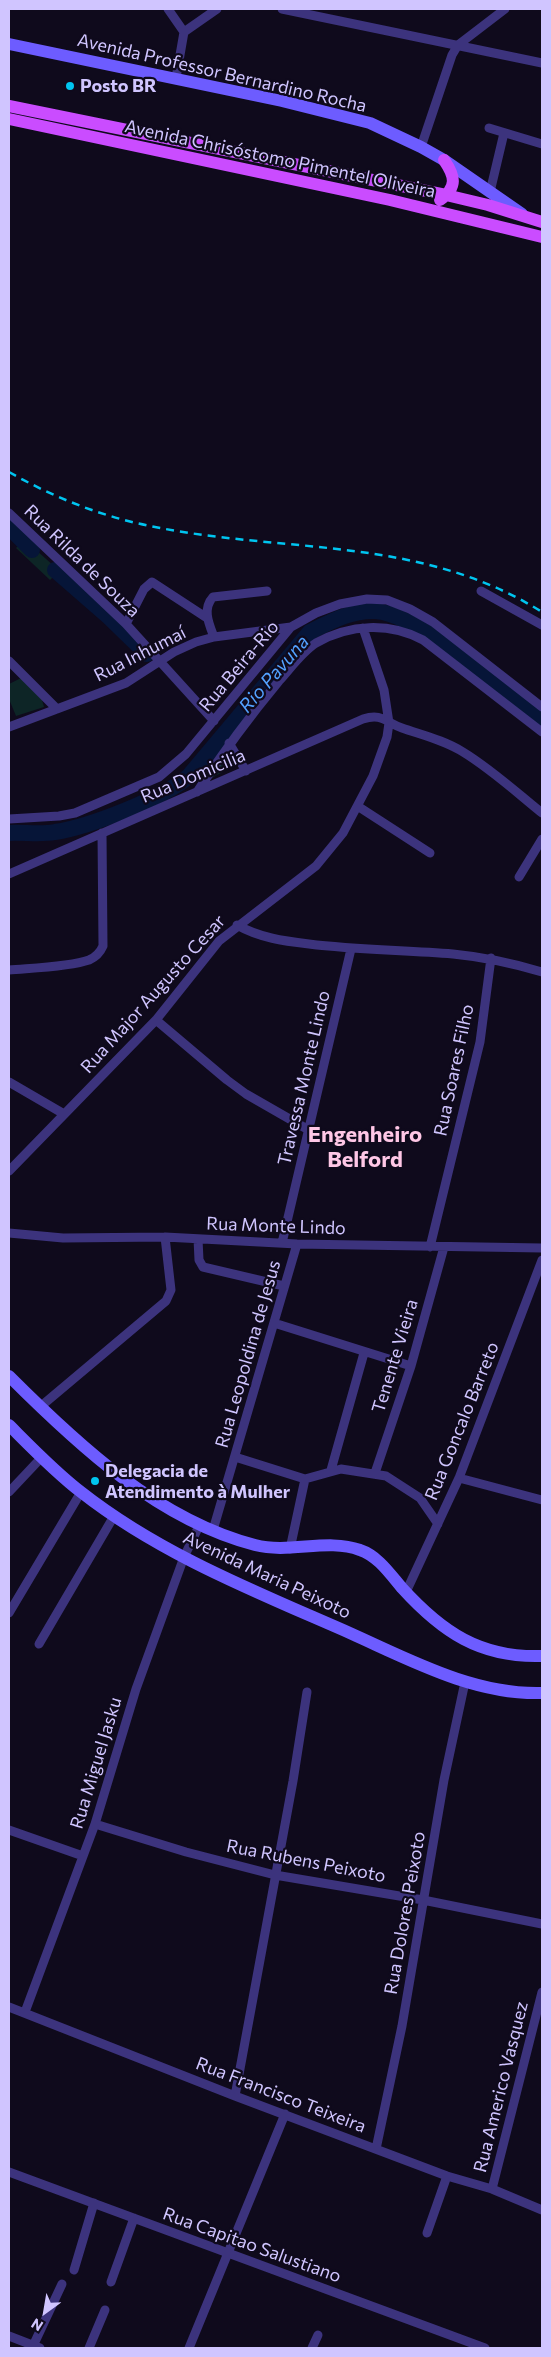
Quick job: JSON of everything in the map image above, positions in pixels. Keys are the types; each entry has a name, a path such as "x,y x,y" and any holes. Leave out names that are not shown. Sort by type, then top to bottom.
{"main road":[{"name":"Avenida Professor Bernardino Rocha","path":"11,46 176,78 370,123 444,160 524,215"},
{"name":"Avenida Chrisóstomo Pimentel Oliveira","path":"9,106 446,196 524,215 542,222"},
{"name":"Avenida Chrisóstomo Pimentel Oliveira","path":"9,119 400,202 542,237"},
{"path":"400,202 432,203 446,196 453,182 453,175 444,160"},
{"path":"9,1376 62,1428 122,1476 200,1524 257,1545 290,1549 334,1546 360,1550 379,1562 441,1626 465,1642 498,1653 542,1656"},
{"name":"Avenida Maria Peixoto","path":"9,1425 41,1458 81,1492 114,1516 184,1557 404,1658 465,1682 506,1690 542,1693"}],"street":[{"path":"168,9 184,32 176,78"},
{"path":"184,32 217,9"},
{"path":"282,9 542,63"},
{"path":"421,147 452,55 458,45 504,9"},
{"path":"489,128 542,144"},
{"path":"490,192 504,133"},
{"name":"Rua Rilda de Souza","path":"9,513 126,624 214,721"},
{"path":"126,624 144,589 152,582 207,618"},
{"path":"214,637 207,618 208,604 213,597 267,591"},
{"path":"481,591 542,625"},
{"name":"Rua Beira-Rio","path":"9,819 59,816 75,812 159,776 186,754 291,627 316,613 340,604 367,599 387,600 410,609 433,622 542,707"},
{"name":"Rua Inhumaí","path":"9,727 126,683 184,647 214,637 291,627"},
{"path":"196,792 229,744 294,663 316,644 335,635 363,628 406,631 423,640 542,732"},
{"name":"Rua Major Augusto Cesar","path":"9,1171 156,1020 211,950 236,926 316,866 343,833 376,769 389,723 384,690 363,628"},
{"path":"9,661 58,710"},
{"name":"Rua Domicilia","path":"9,874 363,718 376,715 389,723 444,742 461,751 542,813"},
{"path":"229,744 246,771"},
{"path":"358,807 430,853"},
{"path":"9,970 82,962 96,956 100,951 103,946 102,833"},
{"path":"518,877 542,838"},
{"path":"236,926 253,934 270,938 351,950 451,954 491,958 542,972"},
{"name":"Travessa Monte Lindo","path":"282,1243 307,1129 351,950"},
{"name":"Rua Soares Filho","path":"430,1247 480,1042 491,958"},
{"path":"156,1020 246,1094 307,1129"},
{"path":"9,1082 64,1114"},
{"name":"Rua Monte Lindo","path":"9,1233 63,1238 165,1237 298,1244 542,1248"},
{"path":"40,1407 166,1301 171,1290 165,1237"},
{"path":"198,1239 199,1260 203,1267 284,1286"},
{"name":"Rua Leopoldina de Jesus","path":"213,1530 298,1244"},
{"name":"Tenente Vieira","path":"375,1472 411,1366 444,1247"},
{"name":"Rua Goncalo Barreto","path":"406,1592 459,1478 542,1260"},
{"path":"274,1323 411,1366"},
{"path":"331,1470 364,1352"},
{"path":"236,1457 305,1479 331,1470 375,1472 386,1476 420,1498 438,1524"},
{"path":"9,1492 41,1458"},
{"path":"459,1478 542,1500"},
{"path":"290,1549 305,1479"},
{"path":"9,1613 81,1492"},
{"path":"39,1644 114,1516"},
{"name":"Rua Miguel Jasku","path":"25,2012 95,1824 136,1689 184,1557 200,1524"},
{"name":"Rua Dolores Peixoto","path":"376,2149 402,2026 444,1780 465,1682"},
{"path":"235,2096 276,1875 307,1692"},
{"name":"Rua Rubens Peixoto","path":"95,1824 186,1852 276,1875 423,1900 542,1924"},
{"path":"9,1830 83,1856"},
{"name":"Rua Americo Vasquez","path":"492,2189 542,1992"},
{"name":"Rua Francisco Teixeira","path":"9,2007 235,2096 447,2176 492,2189 542,2210"},
{"path":"189,2348 285,2114"},
{"name":"Rua Capitao Salustiano","path":"9,2172 485,2348"},
{"path":"427,2233 447,2176"},
{"path":"74,2270 94,2203"},
{"path":"111,2282 134,2218"},
{"path":"9,2336 37,2347 62,2284"},
{"path":"88,2348 105,2310"},
{"path":"312,2348 318,2335"}],"green space":[{"path":"21,543 31,552 35,549 55,567 52,571 55,575 50,580 16,548"},
{"path":"21,678 42,700 44,707 16,716 9,699 9,684"},
{"path":"225,753 234,766 208,780"}],"waterway":[{"path":"9,527 32,550"},
{"path":"55,570 109,617 147,654"},
{"name":"Rio Pavuna","path":"9,833 49,833 87,824 145,802 177,785 189,776 310,632 341,617 358,612 375,611 393,615 414,625 461,656 542,721"}],"railway":[{"path":"9,472 77,505 131,522 201,535 400,558 448,570 495,587 542,612"}],"place":[{"name":"Posto BR","path":"70,86"},
{"name":"Delegacia de Atendimento à Mulher","path":"95,1481"}],"district":[{"name":"Engenheiro Belford","path":"365,1148"}]}
